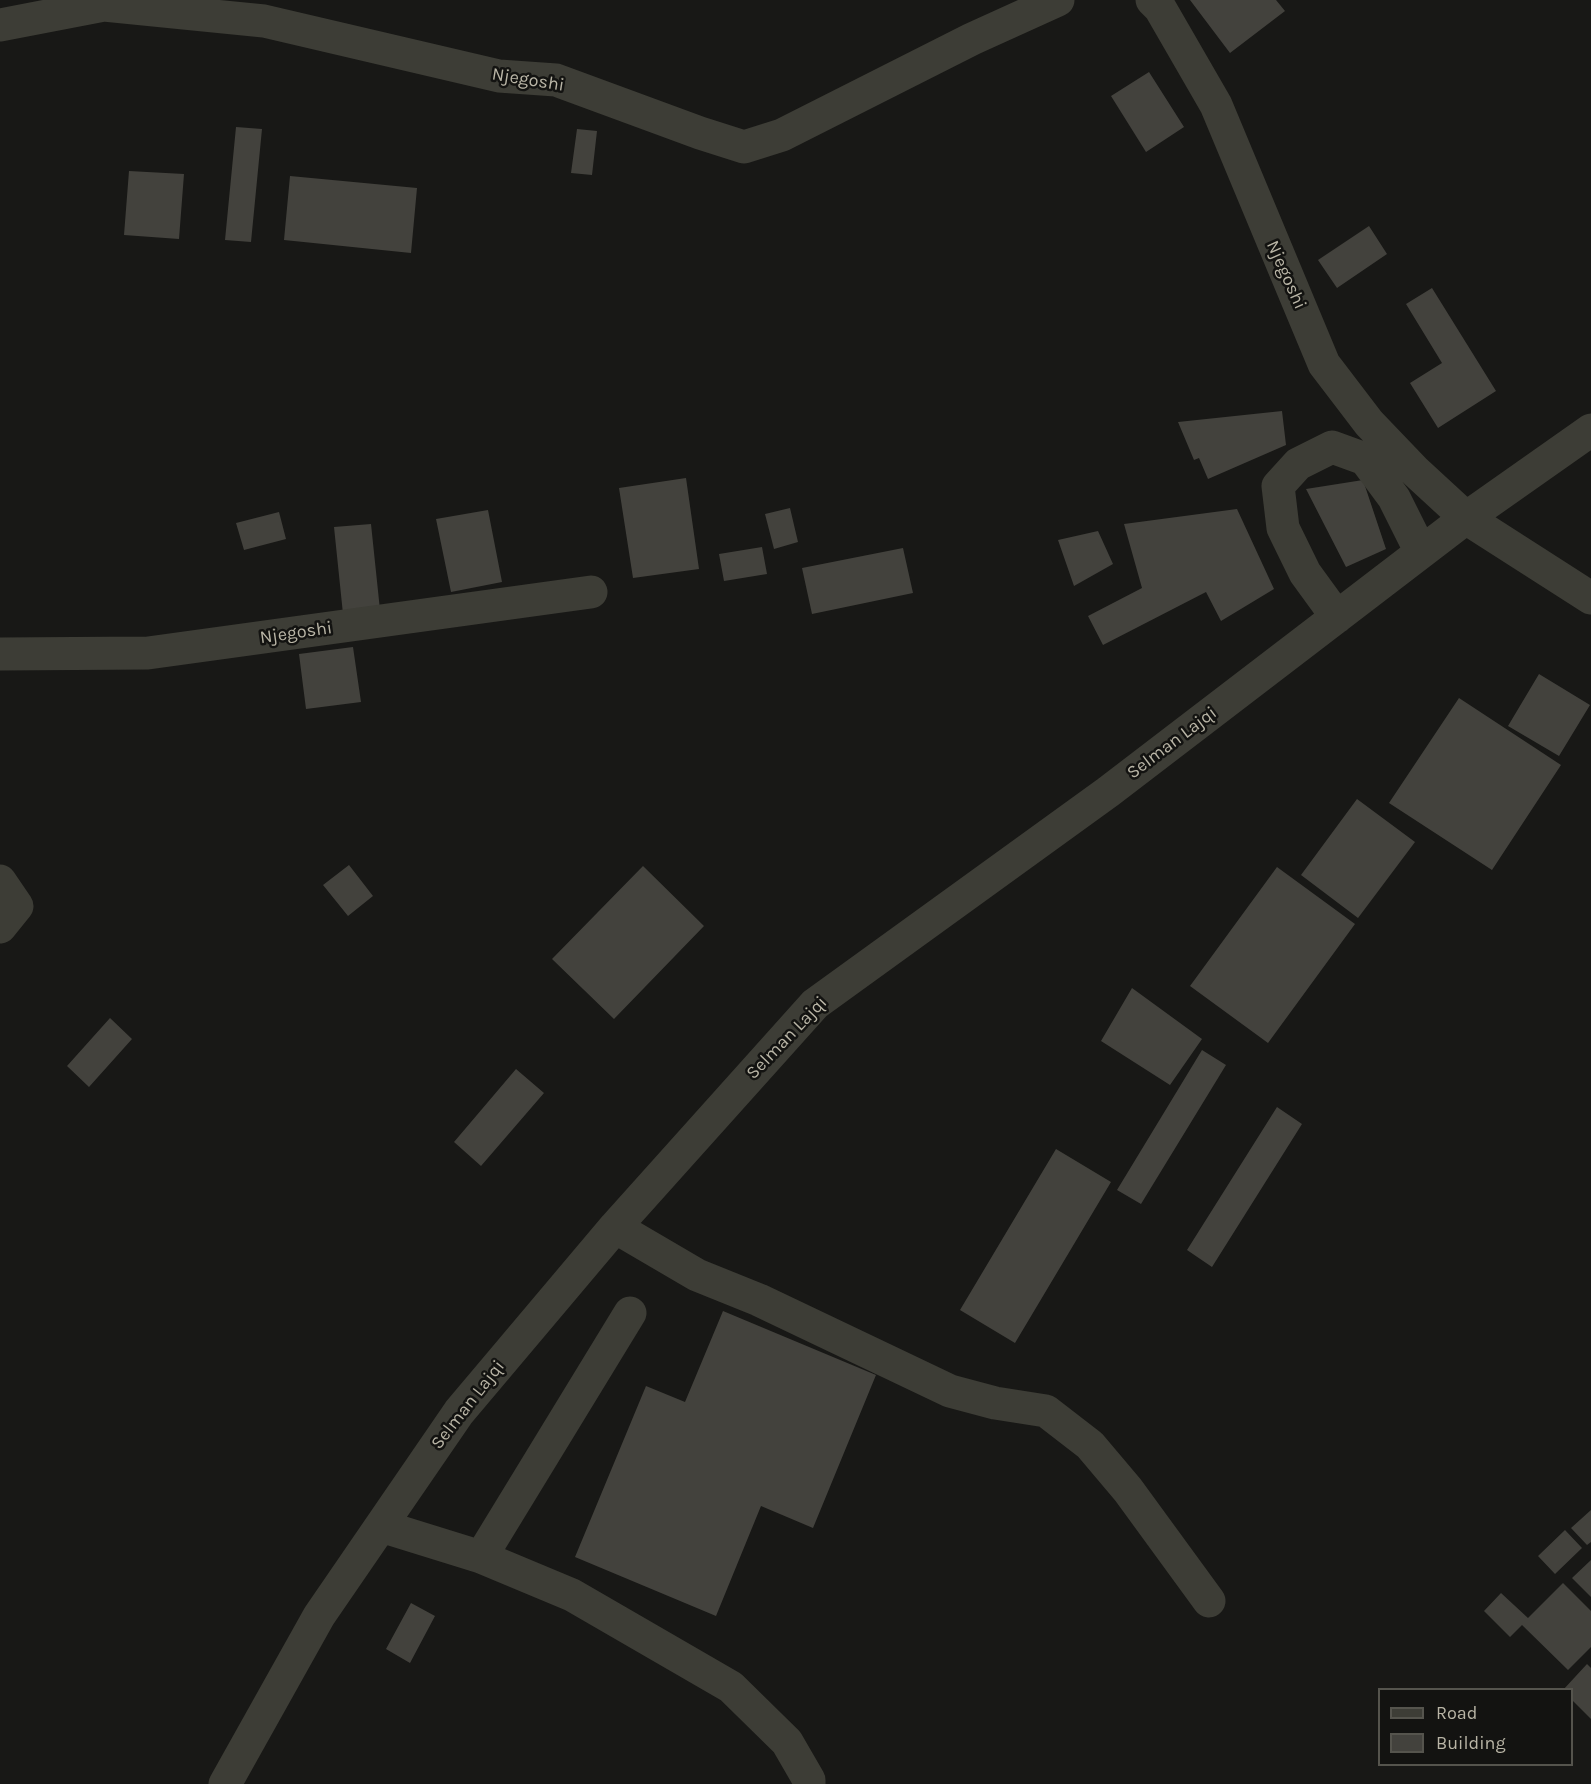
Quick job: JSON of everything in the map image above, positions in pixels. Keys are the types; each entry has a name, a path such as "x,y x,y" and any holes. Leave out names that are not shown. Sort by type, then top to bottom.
{"street":[{"name":"Njegoshi","path":"0,25 104,4 257,10 499,76 556,80 744,147 782,135 972,39 1058,0"},
{"name":"Njegoshi","path":"1152,0 1160,8 1216,105 1324,364 1369,423 1415,471 1466,518 1591,598"},
{"name":"Selman Lajqi","path":"225,1784 319,1616 459,1412 615,1227 815,1004 1108,792 1466,518 1591,430"},
{"path":"1337,617 1305,573 1283,528 1278,486 1298,464 1332,447 1365,459 1394,498 1421,552"},
{"name":"Njegoshi","path":"0,654 148,653 591,592"},
{"path":"0,880 17,906 0,927"},
{"path":"615,1227 697,1275 759,1300 950,1391 994,1403 1046,1411 1090,1445 1128,1490 1209,1601"},
{"path":"481,1557 630,1313"},
{"path":"381,1526 481,1557 572,1595 731,1687 787,1742 809,1780 808,1784"}],"building":[{"path":"1190,0 1276,0 1285,11 1230,53"},
{"path":"1149,72 1184,127 1146,152 1111,96"},
{"path":"236,127 262,129 251,242 225,240"},
{"path":"577,129 597,131 592,175 571,173"},
{"path":"129,171 184,174 179,239 124,235"},
{"path":"290,176 417,188 411,253 284,240"},
{"path":"1369,226 1387,254 1337,288 1318,260"},
{"path":"1432,288 1496,391 1438,428 1410,383 1442,363 1406,304"},
{"path":"1282,411 1286,445 1208,479 1199,458 1194,460 1178,422"},
{"path":"686,478 699,569 633,578 619,488"},
{"path":"1363,480 1386,549 1346,567 1306,489"},
{"path":"790,508 798,542 774,549 765,514"},
{"path":"1237,509 1274,589 1221,621 1206,592 1103,645 1088,616 1142,588 1124,524"},
{"path":"488,510 502,582 451,592 436,519"},
{"path":"279,512 286,539 244,550 236,523"},
{"path":"371,524 380,610 343,614 334,527"},
{"path":"1098,531 1113,564 1074,586 1058,540"},
{"path":"762,547 767,574 724,581 719,554"},
{"path":"903,548 913,593 812,614 802,568"},
{"path":"353,647 361,702 306,709 299,654"},
{"path":"1539,674 1590,705 1559,756 1508,726"},
{"path":"1459,698 1561,765 1492,870 1389,803"},
{"path":"1357,799 1415,842 1358,918 1301,875"},
{"path":"349,865 373,896 348,916 323,885"},
{"path":"643,866 704,926 614,1019 552,959"},
{"path":"1277,867 1355,924 1268,1043 1190,986"},
{"path":"1132,988 1202,1039 1170,1085 1101,1041"},
{"path":"110,1018 132,1039 89,1087 67,1066"},
{"path":"1202,1050 1226,1065 1141,1204 1117,1190"},
{"path":"516,1069 544,1093 481,1166 454,1142"},
{"path":"1277,1107 1302,1124 1212,1267 1187,1250"},
{"path":"1056,1149 1111,1182 1015,1343 960,1310"},
{"path":"723,1311 876,1375 813,1528 761,1506 716,1616 575,1557 646,1386 685,1402"},
{"path":"1591,1510 1591,1542 1587,1545 1571,1528"},
{"path":"1565,1530 1582,1548 1555,1574 1538,1556"},
{"path":"1591,1560 1591,1597 1572,1578"},
{"path":"1563,1583 1591,1611 1591,1647 1568,1670 1522,1625 1510,1637 1484,1611 1501,1593 1528,1618"},
{"path":"411,1603 435,1616 410,1663 386,1649"},
{"path":"1587,1664 1591,1668 1591,1719 1573,1701 1573,1688 1565,1688"}]}
